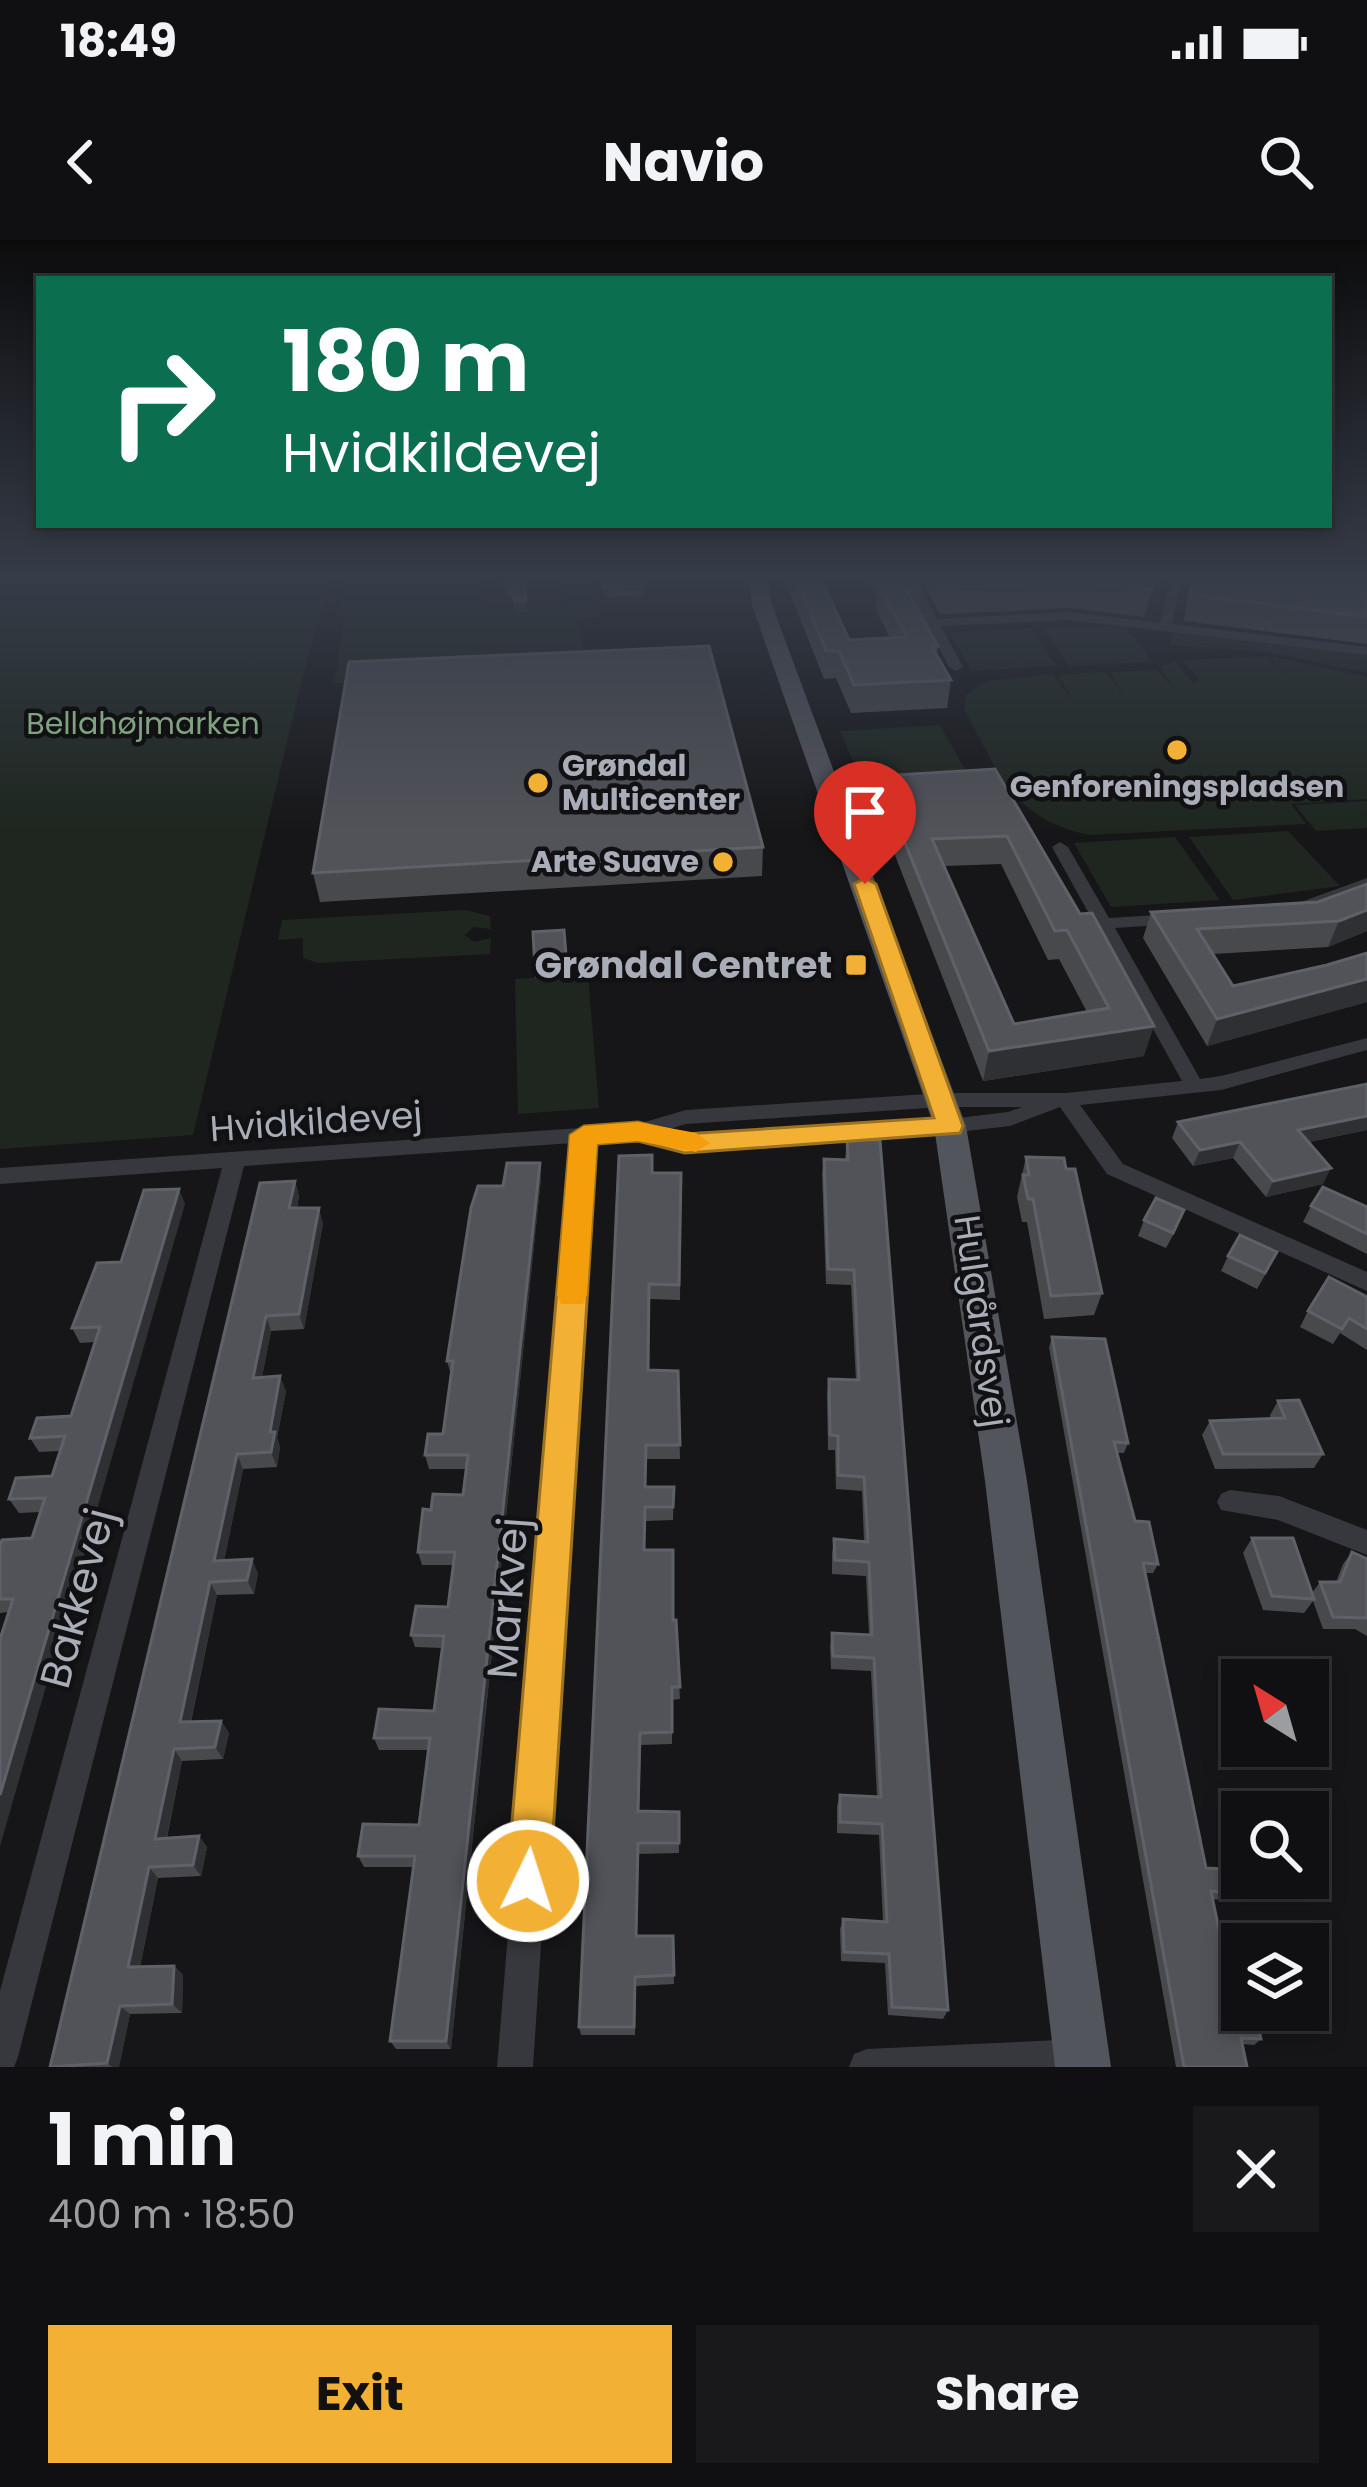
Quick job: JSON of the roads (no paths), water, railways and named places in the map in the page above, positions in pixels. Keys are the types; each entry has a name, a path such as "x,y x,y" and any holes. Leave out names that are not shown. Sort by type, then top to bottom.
{"main road":[{"name":"Hulgårdsvej","path":"784,661 946,1113 1006,1481 1082,2062"}],"street":[{"path":"953,661 956,667"},
{"path":"1060,847 1194,1085"},
{"path":"1274,913 1367,883"},
{"path":"1103,923 1188,918"},
{"name":"Hvidkildevej","path":"0,1176 638,1131 685,1144 946,1113 1010,1118 1066,1100 1194,1085 1367,1045"},
{"path":"1066,1100 1115,1169 1367,1282"},
{"name":"Markvej","path":"514,2067 584,1135"},
{"name":"Bakkevej","path":"0,2057 235,1160"},
{"path":"1230,1502 1279,1508 1367,1543"},
{"path":"867,2067 1082,2062"}],"place":[{"name":"Genforeningspladsen","path":"1177,750"},
{"name":"Grøndal Multicenter","path":"538,783"},
{"name":"Arte Suave","path":"723,862"},
{"name":"Grøndal Centret","path":"856,965"}],"park label":[{"name":"Bellahøjmarken","path":"143,724"}]}
